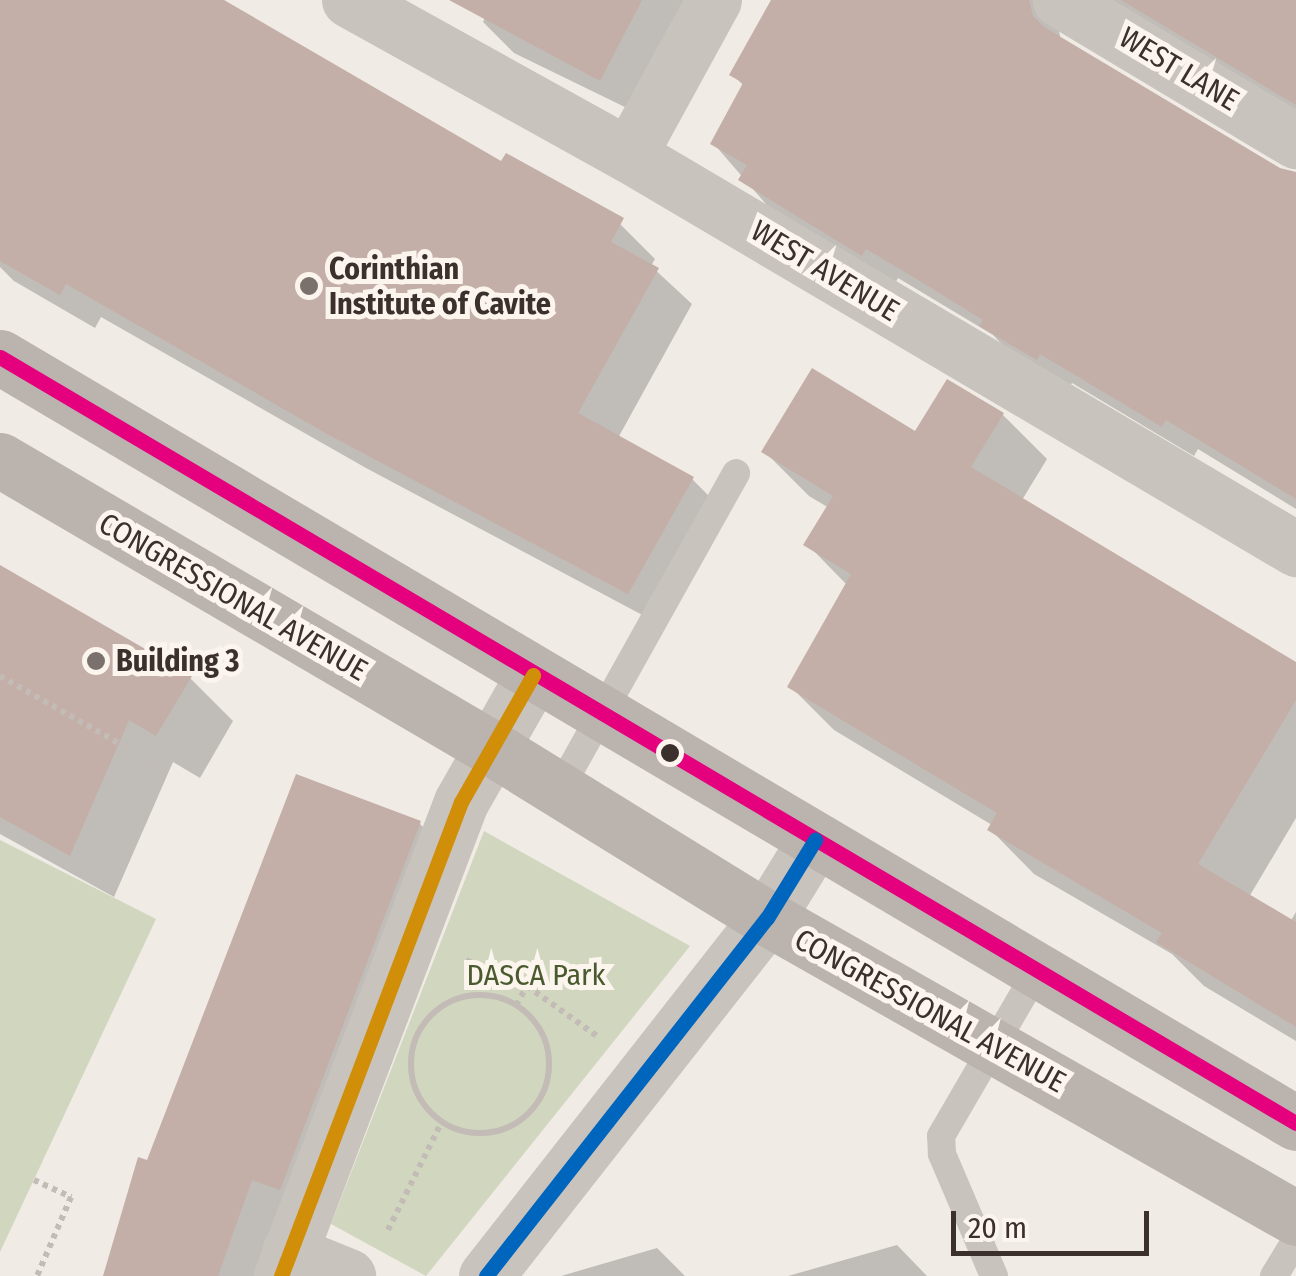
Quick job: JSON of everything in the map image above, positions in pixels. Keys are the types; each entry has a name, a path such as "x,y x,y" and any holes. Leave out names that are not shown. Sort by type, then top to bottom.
{"main road":[{"path":"4,369 533,674 1296,1123"},
{"name":"CONGRESSIONAL AVENUE","path":"0,460 490,747 767,918 1296,1218"}],"street":[{"name":"WEST AVENUE","path":"350,0 629,155 1296,549"},
{"path":"629,155 714,0"},
{"name":"WEST LANE","path":"1060,0 1134,18 1296,141"},
{"path":"348,1276 285,1264 461,802 533,674"},
{"path":"486,1276 767,918 815,840"}],"lane":[{"path":"560,790 736,473"},
{"path":"994,1276 942,1154 941,1136 1037,971"},
{"path":"1274,1276 1296,1240"}],"path":[{"path":"0,676 168,771"},
{"path":"410,936 527,986 643,1075"},
{"path":"516,1004 527,986"},
{"path":"471,996 493,996 516,1004 538,1029 549,1059 547,1082 538,1101 514,1123 483,1134 461,1131 442,1121 424,1106 414,1085 411,1060 416,1038 447,1003 471,996"},
{"path":"386,1234 442,1121"},
{"path":"34,1180 71,1197 37,1276"}],"green space":[{"name":"DASCA Park","path":"484,831 690,946 426,1276 331,1224"},
{"path":"0,840 156,919 0,1252"}],"building":[{"path":"0,0 224,0 501,161 506,153 624,218 611,242 659,268 578,413 694,477 628,594 329,435 66,284 60,295 0,261"},
{"path":"449,0 642,0 600,81"},
{"path":"771,0 1029,0 1033,16 1044,27 1280,168 1296,172 1296,499 1166,420 1162,427 1040,354 1037,360 979,326 983,320 910,275 866,249 862,256 738,180 747,165 710,144 743,83 729,75"},
{"path":"1121,0 1296,0 1296,105"},
{"path":"812,368 915,431 947,379 1004,413 971,467 1296,662 1296,700 1198,864 1296,922 1296,1027 1156,942 1162,933 987,830 997,813 787,687 851,574 803,545 833,496 761,452"},
{"path":"0,565 192,676 156,736 129,720 70,856 0,817"},
{"path":"296,774 421,821 280,1190 252,1180 218,1276 103,1276 138,1157 147,1160"}],"transit line":[{"path":"0,357 1296,1123"},
{"path":"281,1276 461,802 533,675"},
{"path":"486,1276 767,918 815,840"}],"place":[{"name":"Corinthian Institute of Cavite","path":"309,286"},
{"name":"Building 3","path":"96,661"}]}
